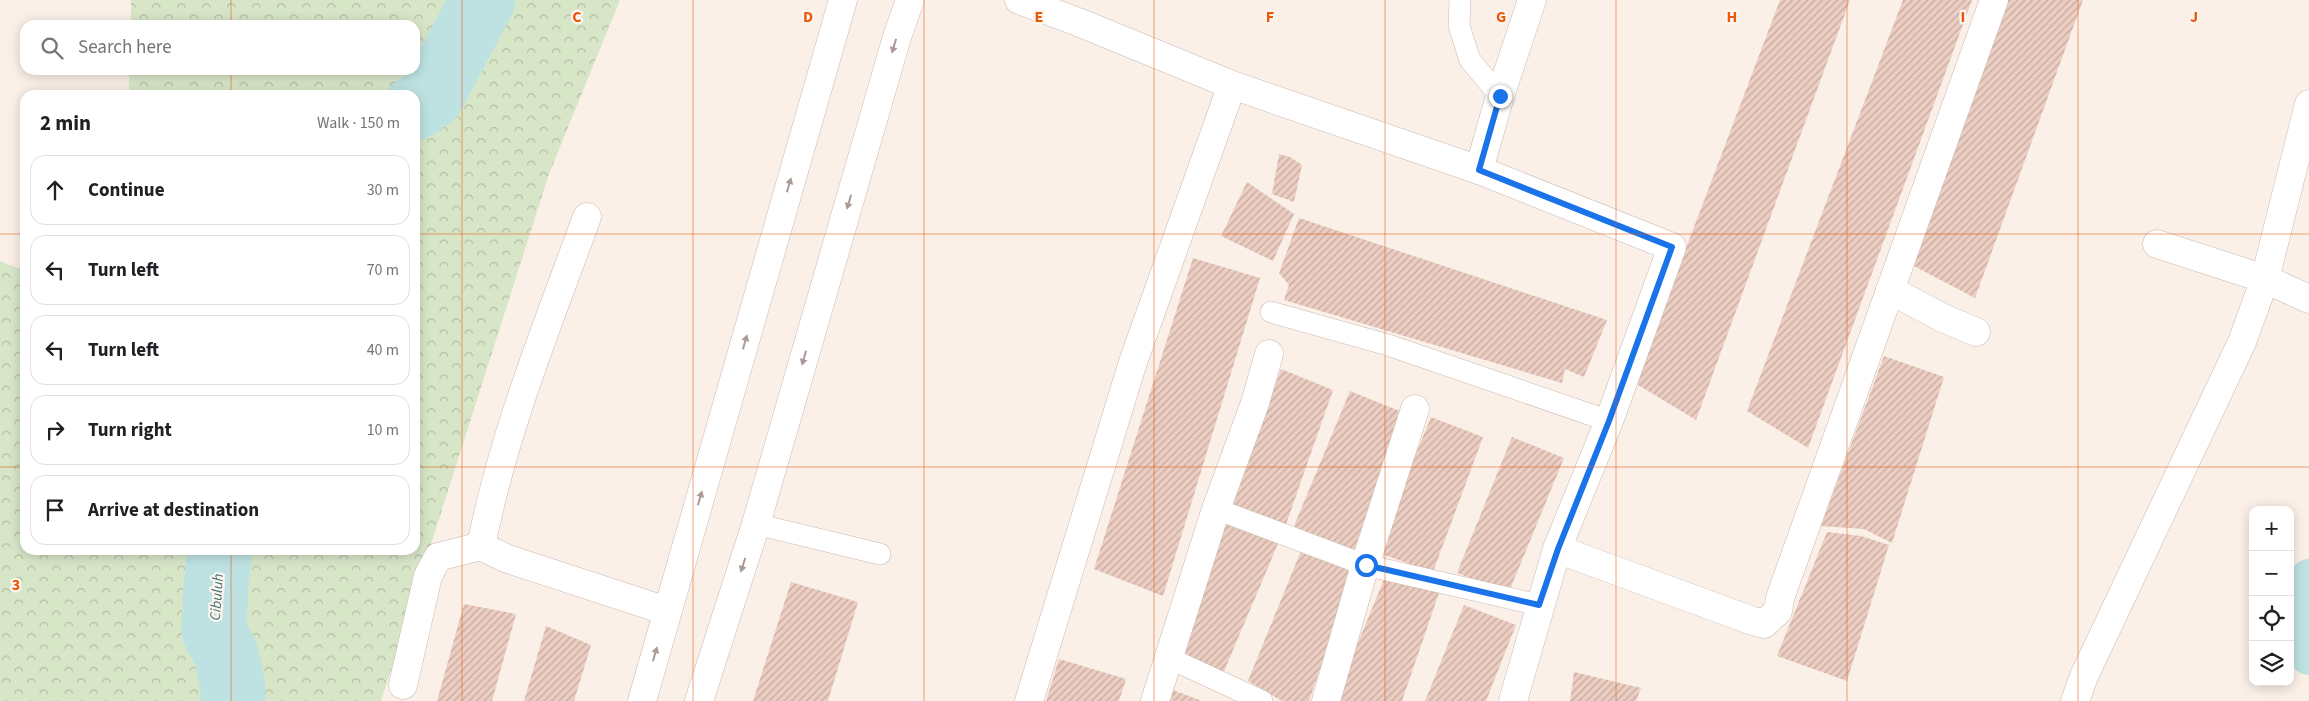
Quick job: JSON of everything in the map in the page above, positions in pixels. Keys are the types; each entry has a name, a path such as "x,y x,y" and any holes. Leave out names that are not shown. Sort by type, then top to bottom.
{"street":[{"path":"642,701 842,0"},
{"path":"699,701 756,524 897,37 910,0"},
{"path":"1019,0 1232,85 1479,170 1672,247 1609,421 1558,549 1539,605 1512,701"},
{"path":"1479,170 1500,96 1532,0"},
{"path":"1558,549 1764,624 1778,611 1780,598 1994,0"},
{"path":"1029,701 1133,362 1232,85"},
{"path":"2075,701 2084,676 2242,342 2265,279 2309,104"},
{"path":"481,546 496,478 514,415 587,217"},
{"path":"2157,244 2265,279 2309,298"},
{"path":"1890,290 1943,318 1976,332"},
{"path":"1155,701 1216,508 1255,403 1269,354"},
{"path":"1326,701 1366,565 1416,409"},
{"path":"403,685 428,576 438,557 481,546 505,558 667,611"}],"lane":[{"path":"1460,0 1459,26 1470,60 1500,96"},
{"path":"1271,312 1388,345 1609,421"},
{"path":"1216,508 1366,565 1539,605"},
{"path":"756,524 880,554"},
{"path":"1169,658 1262,701"}],"green space":[{"path":"131,0 620,0 549,174 381,701 0,701 0,261 20,269 20,555 420,555 420,90 129,90 129,75 420,75 420,20 131,20"}],"building":[{"path":"1780,0 1850,0 1696,420 1635,383"},
{"path":"1903,0 1972,0 1808,448 1747,411"},
{"path":"2003,0 2083,0 1975,298 1910,264"},
{"path":"1279,154 1290,157 1302,165 1294,202 1272,194"},
{"path":"1247,182 1294,214 1273,261 1221,236"},
{"path":"1299,218 1607,320 1584,377 1565,369 1562,383 1284,300 1289,285 1279,273"},
{"path":"1193,258 1260,278 1163,596 1094,569"},
{"path":"1884,356 1944,377 1892,543 1864,529 1821,526"},
{"path":"1281,369 1333,390 1284,530 1233,505"},
{"path":"1350,391 1402,412 1351,559 1294,526"},
{"path":"1431,417 1483,437 1433,572 1376,552"},
{"path":"1512,437 1564,458 1509,592 1457,573"},
{"path":"1228,518 1280,539 1222,676 1178,655"},
{"path":"1827,532 1861,536 1889,545 1847,681 1777,656"},
{"path":"1303,546 1355,567 1309,701 1282,701 1248,681"},
{"path":"1387,572 1439,593 1402,701 1334,701"},
{"path":"791,582 858,602 828,701 753,701"},
{"path":"464,604 516,614 492,701 437,701"},
{"path":"1464,605 1516,625 1486,701 1425,701"},
{"path":"546,626 591,645 574,701 524,701"},
{"path":"1059,659 1126,679 1119,701 1046,701"},
{"path":"1574,672 1641,688 1636,701 1570,701"},
{"path":"1173,690 1202,701 1169,701"}],"waterway":[{"path":"420,104 432,96 483,0"},
{"name":"Cibuluh","path":"219,555 214,631 226,654 233,687 233,701"},
{"path":"2309,578 2304,583 2304,651 2309,656"}],"route":[{"path":"1366,565 1539,605 1558,549 1609,421 1672,247 1479,170 1500,96"}]}
